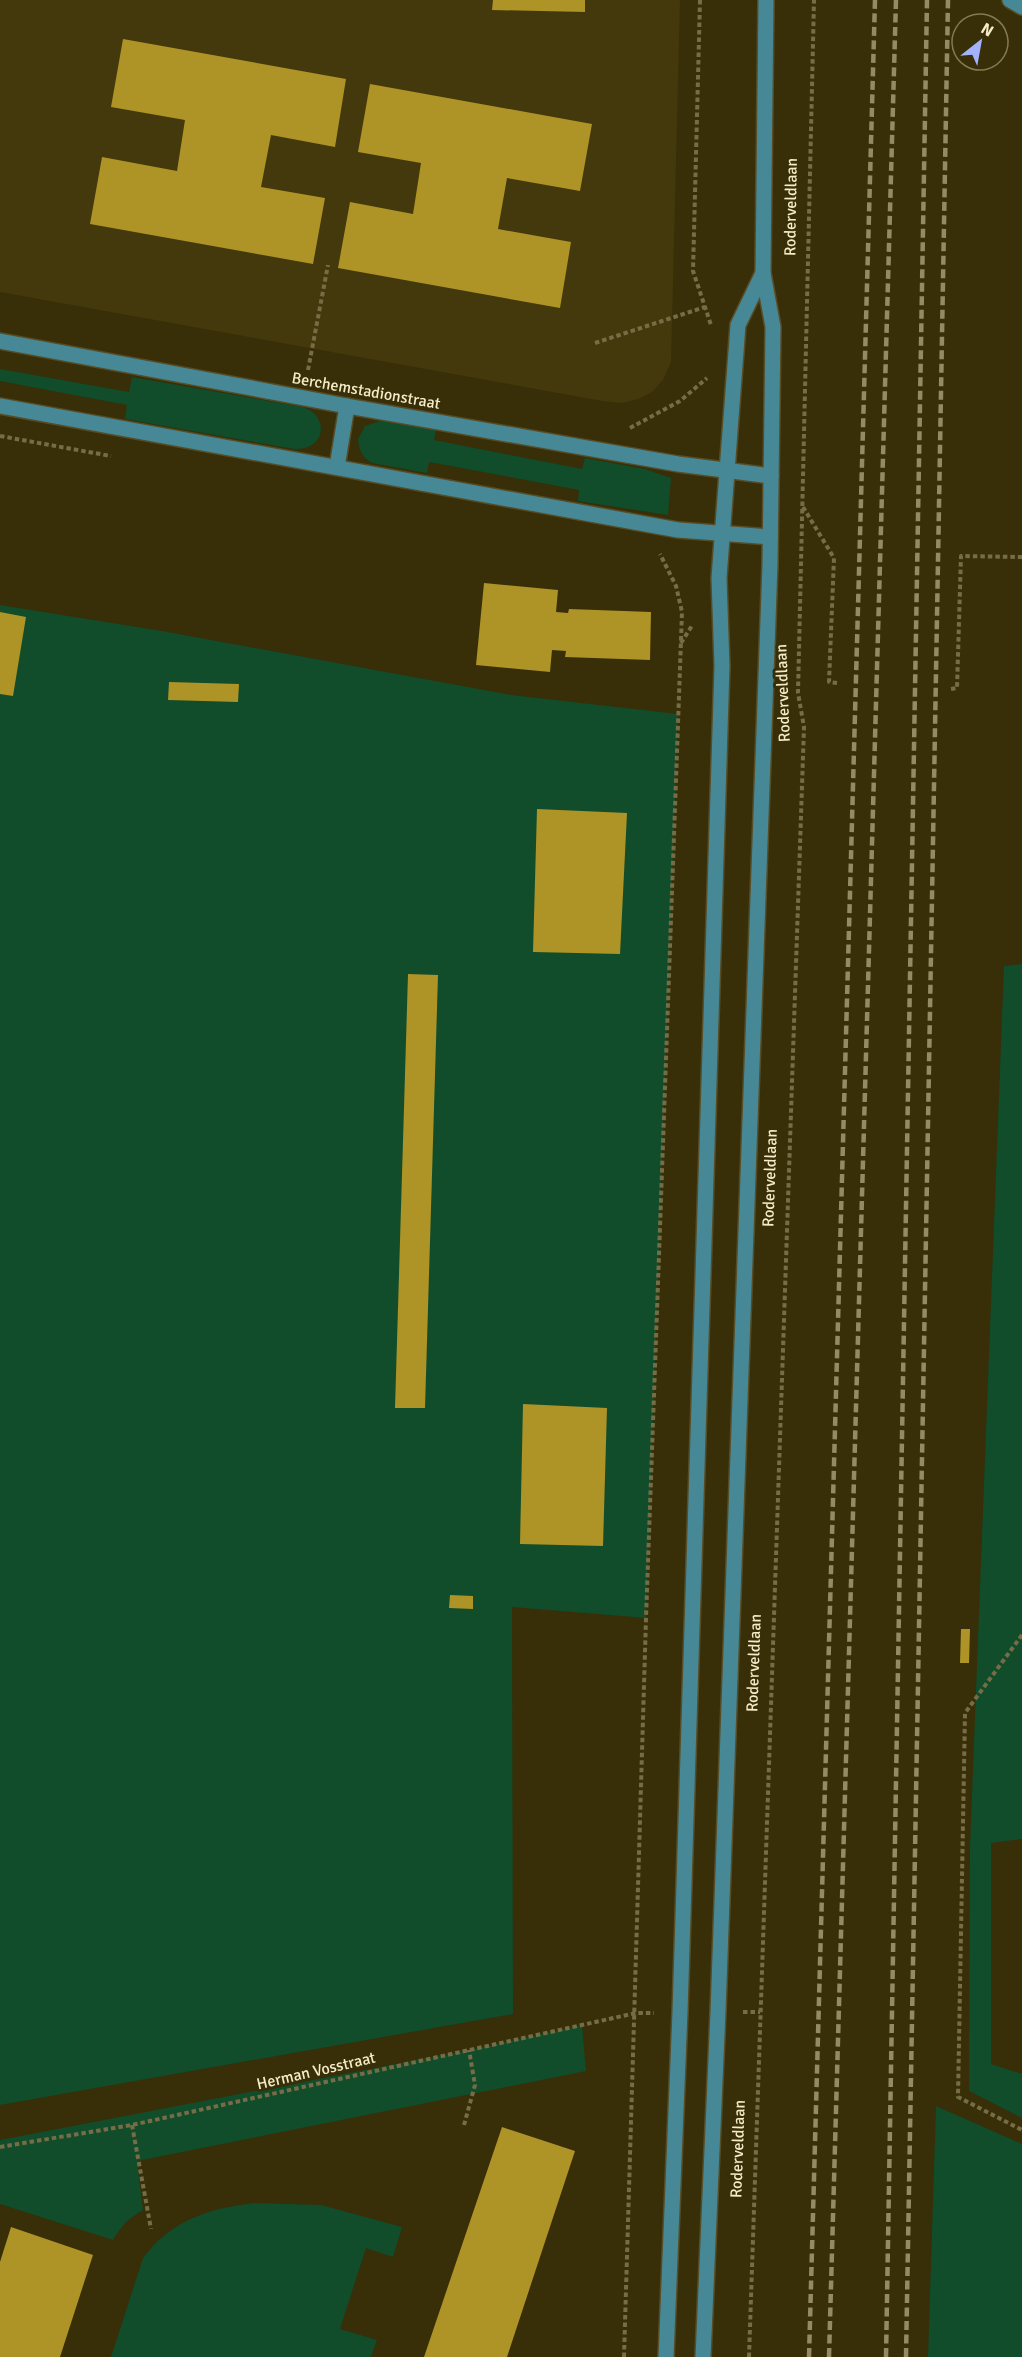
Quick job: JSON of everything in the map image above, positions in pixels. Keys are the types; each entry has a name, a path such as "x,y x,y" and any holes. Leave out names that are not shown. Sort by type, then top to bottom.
{"street":[{"name":"Roderveldlaan","path":"703,2357 718,2012 771,537 773,327 763,273 766,0"},
{"path":"1010,0 1022,7"},
{"name":"Roderveldlaan","path":"666,2357 680,2012 722,678 719,578 738,325 763,273"},
{"name":"Berchemstadionstraat","path":"0,341 347,406 666,462 771,476"},
{"path":"0,406 678,530 771,537"},
{"path":"337,466 347,406"}],"path":[{"path":"700,0 693,271 711,331"},
{"name":"Roderveldlaan","path":"749,2357 804,727 798,693 814,0"},
{"path":"308,370 328,265"},
{"path":"595,343 705,307"},
{"path":"630,428 680,401 710,375"},
{"path":"803,506 834,558 829,682 837,683"},
{"path":"951,689 957,688 961,556 1022,557"},
{"path":"624,2357 647,1606 681,644 680,598 671,573 662,558"},
{"path":"1022,1635 965,1713 958,2097 1022,2130"},
{"name":"Herman Vosstraat","path":"0,2147 132,2124 636,2013"},
{"path":"464,2125 475,2085 469,2050"},
{"path":"132,2124 152,2229"}],"shaded area":[{"path":"0,0 680,0 671,362 663,380 652,392 639,399 622,403 602,401 0,292"}],"green space":[{"path":"0,369 129,392 132,377 303,407 318,418 321,432 312,445 294,449 125,419 127,405 0,381"},
{"path":"380,421 436,429 434,440 582,469 585,458 645,469 671,478 668,515 578,501 579,490 429,462 427,473 372,463 362,453 358,439 365,426"},
{"path":"0,605 162,631 511,695 678,714 646,1618 512,1607 513,2014 0,2105"},
{"path":"1022,964 1022,1839 991,1843 991,2064 1022,2074 1022,2118 969,2091 970,1846 1004,966"},
{"path":"582,2025 586,2071 137,2161 143,2210 126,2223 113,2240 0,2204 0,2140 469,2050"},
{"path":"936,2106 1022,2144 1022,2357 928,2357"},
{"path":"255,2203 321,2205 402,2227 393,2257 366,2248 340,2329 377,2340 371,2357 111,2357 143,2258 154,2245 179,2225 193,2218 222,2208"}],"building":[{"path":"493,0 585,0 585,12 492,10"},
{"path":"123,39 346,79 335,147 271,135 261,187 325,198 313,264 90,224 102,157 177,171 185,120 111,107"},
{"path":"370,84 592,124 580,191 507,178 498,229 571,242 560,308 338,268 350,202 413,214 421,163 358,152"},
{"path":"484,583 558,590 556,612 568,613 569,609 651,612 650,660 565,657 566,651 552,650 550,672 476,665"},
{"path":"0,612 26,617 13,696 0,694"},
{"path":"169,682 239,684 238,702 168,700"},
{"path":"537,809 627,813 620,954 533,952"},
{"path":"408,974 438,975 425,1408 395,1408"},
{"path":"523,1404 607,1408 603,1546 520,1544"},
{"path":"450,1595 473,1596 473,1609 449,1608"},
{"path":"961,1629 970,1629 969,1663 960,1663"},
{"path":"502,2127 575,2151 507,2357 424,2357"},
{"path":"11,2227 93,2255 60,2357 0,2357 0,2262"}],"railway":[{"path":"809,2357 875,0"},
{"path":"829,2357 896,0"},
{"path":"886,2357 927,0"},
{"path":"906,2357 948,0"}]}
